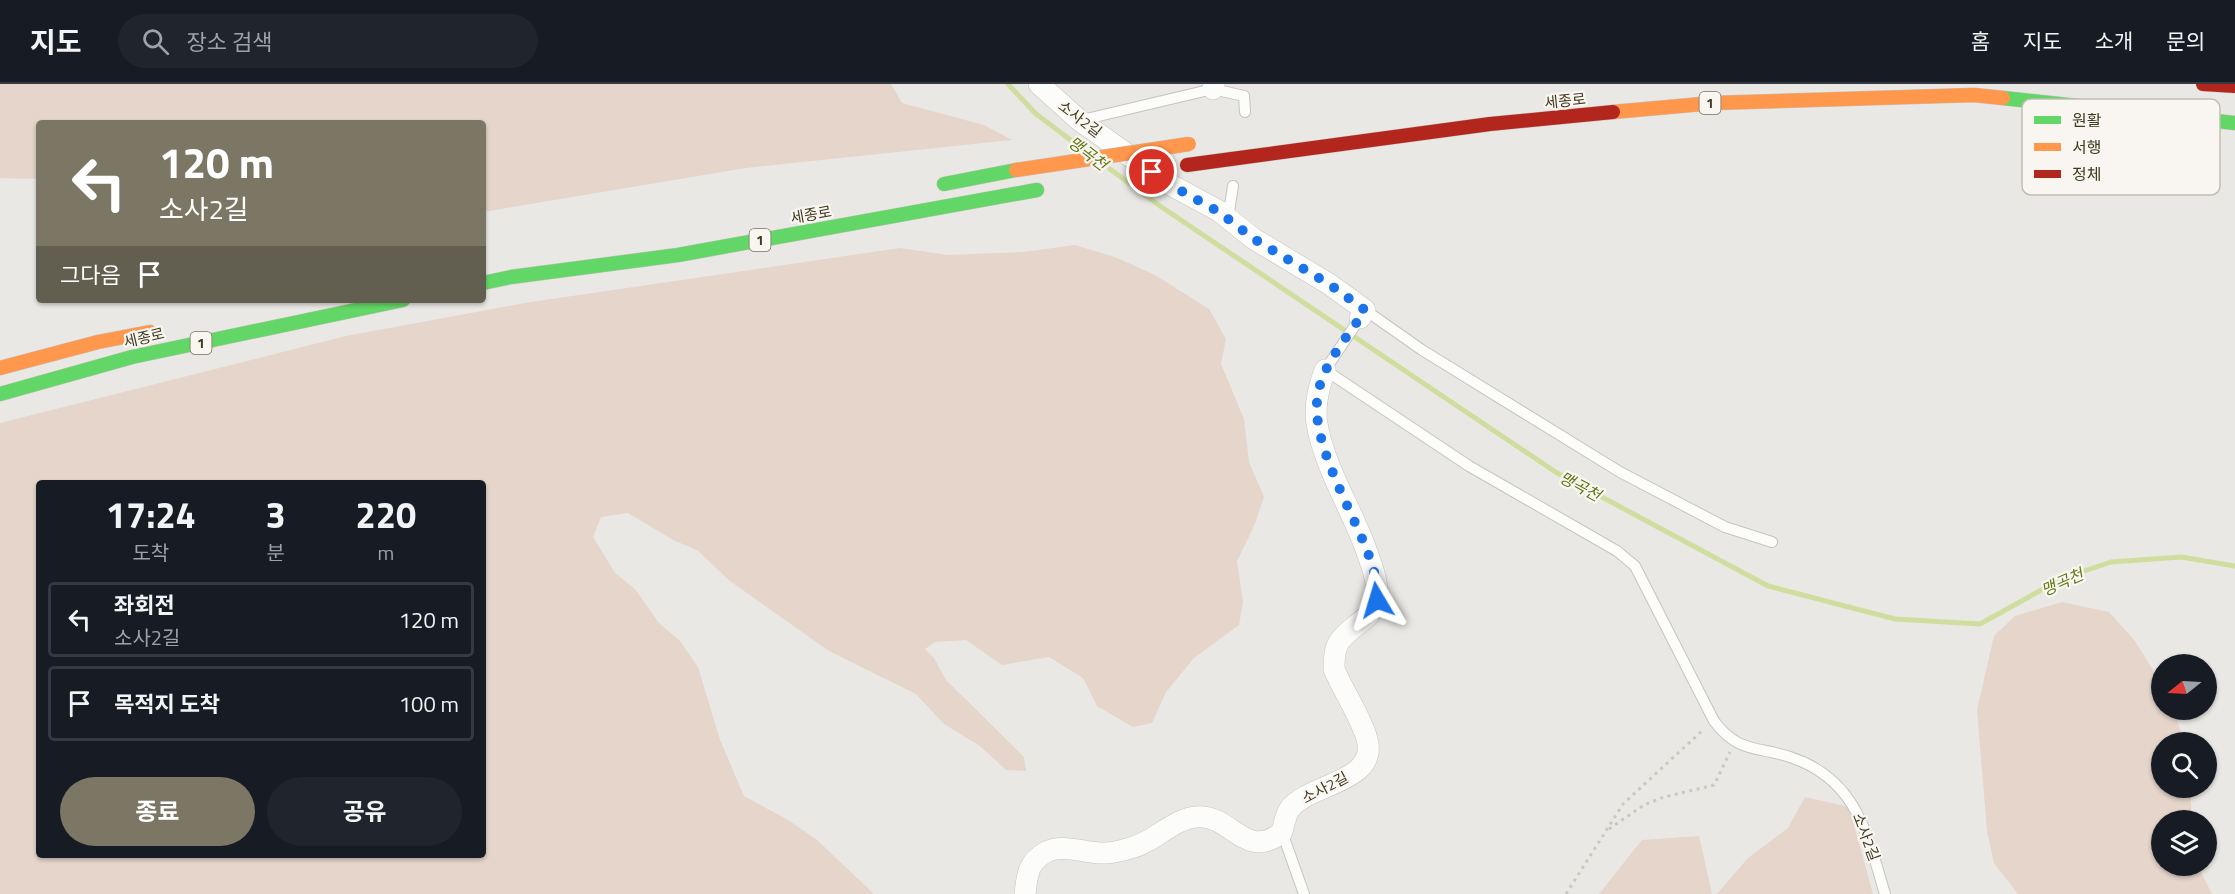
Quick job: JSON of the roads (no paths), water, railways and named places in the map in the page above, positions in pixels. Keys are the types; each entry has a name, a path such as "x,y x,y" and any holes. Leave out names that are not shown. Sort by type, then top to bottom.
{"main road":[{"path":"2203,84 2235,86"},
{"name":"세종로","path":"1129,175 1490,124 1713,103 1974,96 2022,101"},
{"name":"세종로","path":"2220,121 2235,123"},
{"path":"935,186 1016,170 1195,143"},
{"name":"세종로","path":"486,282 678,255 1042,189"},
{"name":"세종로","path":"0,394 132,357 389,303"},
{"name":"세종로","path":"0,368 98,342 166,328"}],"street":[{"name":"소사2길","path":"1039,84 1079,120 1169,184 1228,218 1254,239 1329,284 1362,314"},
{"name":"소사2길","path":"1282,832 1284,820 1290,809 1300,800 1358,771 1368,760 1369,751 1367,738 1334,669 1337,645 1373,610 1377,600 1373,569 1349,506 1335,479 1316,422 1318,388 1328,367"},
{"path":"1025,894 1028,870 1036,859 1049,851 1067,849 1106,853 1132,848 1143,845 1186,818 1199,816 1212,818 1239,835 1258,843 1272,840 1282,832"}],"lane":[{"path":"1079,120 1213,87 1244,96 1245,112"},
{"path":"1228,218 1233,186"},
{"path":"1362,314 1620,472 1725,527 1772,542"},
{"name":"소사2길","path":"1362,314 1328,367 1469,466 1617,551 1635,566 1714,721 1725,736 1745,747 1791,758 1825,774 1848,796 1864,824 1885,894"},
{"path":"1282,832 1304,894"}],"waterway":[{"name":"맹곡천","path":"1008,84 1035,113 1081,148"},
{"name":"맹곡천","path":"1110,169 1160,206 1557,473 1768,586 1895,619 1980,624 2063,578 2111,562 2181,557 2235,566"}]}
